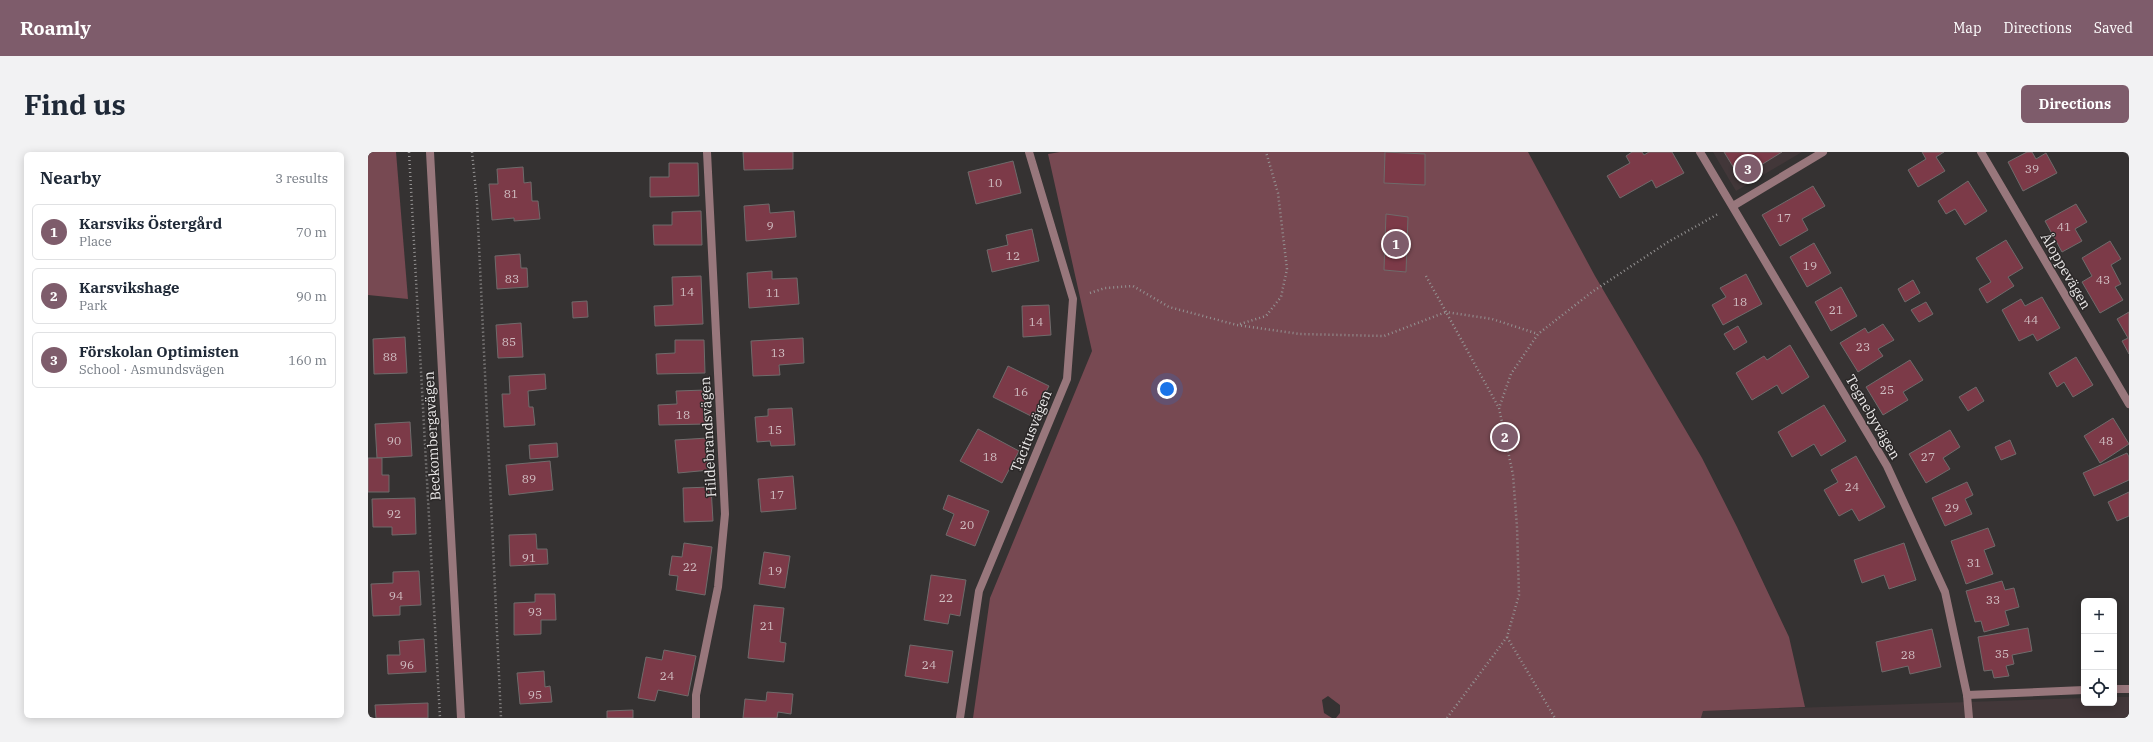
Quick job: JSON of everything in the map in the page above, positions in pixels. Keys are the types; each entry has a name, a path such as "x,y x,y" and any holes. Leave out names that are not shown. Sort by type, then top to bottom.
{"street":[{"name":"Beckombergavägen","path":"430,152 461,718"},
{"name":"Hildebrandsvägen","path":"696,718 696,695 718,587 725,514 707,152"},
{"name":"Tacitusvägen","path":"960,718 979,591 1067,379 1073,299 1028,152"},
{"name":"Tegnebyvägen","path":"1700,152 1886,466 1944,592 1967,694 1969,718"},
{"path":"1733,206 1824,152"},
{"name":"Åloppevägen","path":"1981,152 2129,404"},
{"path":"2117,689 2129,689"},
{"path":"1967,694 2081,690"}],"path":[{"path":"409,152 440,718"},
{"path":"472,152 477,202 501,718"},
{"path":"1237,325 1266,316 1281,297 1287,269 1278,193 1266,152"},
{"path":"1499,408 1511,374 1538,334 1598,288 1668,242 1733,206"},
{"path":"1426,276 1499,408 1513,475 1517,527 1519,595 1507,637 1447,718"},
{"path":"1073,299 1105,288 1133,286 1169,307 1237,325 1300,334 1384,336 1446,312 1492,319 1538,334"},
{"path":"1507,637 1555,718"}],"shaded area":[{"path":"368,152 396,152 408,299 368,295"},
{"path":"1060,152 1528,152 1595,276 1702,458 1737,527 1789,637 1805,707 1703,711 1701,718 1336,718 1340,713 1340,705 1328,696 1322,700 1324,713 1332,718 973,718 990,598 1092,351 1048,154"},
{"path":"1713,152 1802,152 1736,191"},
{"path":"2117,697 2129,697 2129,718 1701,718 1703,711 2081,698 2081,706 2117,706"}],"building":[{"path":"743,152 793,152 793,169 744,170"},
{"path":"1385,152 1425,154 1425,185 1384,183"},
{"path":"1632,152 1642,152 1644,155 1649,152 1672,152 1684,173 1656,188 1652,180 1620,198 1607,176 1630,163 1626,156"},
{"path":"1724,152 1782,152 1740,178"},
{"path":"1922,152 1944,152 1936,157 1945,171 1918,187 1908,170 1926,159"},
{"path":"2027,152 2032,152 2036,159 2046,153 2057,173 2023,191 2008,162"},
{"path":"1013,161 1021,193 976,204 968,172"},
{"path":"669,163 698,163 699,196 650,197 650,177 669,177"},
{"path":"523,167 524,183 531,182 532,201 538,201 540,219 514,221 514,218 492,220 489,184 498,184 497,169"},
{"path":"1968,181 1987,211 1965,225 1955,209 1946,214 1938,201"},
{"path":"1813,186 1825,206 1802,219 1808,230 1780,246 1762,215"},
{"path":"769,204 770,213 794,211 796,237 746,241 744,206"},
{"path":"2076,204 2087,222 2075,229 2082,241 2062,252 2045,221"},
{"path":"701,211 702,245 654,245 653,225 672,225 672,212"},
{"path":"1386,214 1408,217 1406,272 1384,270"},
{"path":"1032,229 1039,261 992,272 987,250 1008,245 1006,235"},
{"path":"2006,240 2023,268 2008,277 2014,286 1987,303 1979,289 1991,282 1976,258"},
{"path":"2110,241 2121,259 2111,265 2121,284 2115,287 2123,300 2100,313 2082,282 2092,276 2082,258"},
{"path":"1814,243 1831,273 1807,287 1790,257"},
{"path":"520,254 521,268 527,268 528,287 497,289 495,256"},
{"path":"772,271 772,279 797,278 799,304 749,308 747,273"},
{"path":"1746,274 1762,304 1723,325 1712,305 1726,297 1720,288"},
{"path":"701,276 703,324 655,326 654,306 673,305 672,277"},
{"path":"1913,280 1920,293 1905,302 1898,289"},
{"path":"1841,287 1857,316 1831,331 1815,302"},
{"path":"2042,297 2060,328 2037,341 2033,334 2019,341 2002,310 2021,299 2025,306"},
{"path":"587,301 588,317 573,318 572,302"},
{"path":"1926,302 1933,314 1919,322 1911,310"},
{"path":"1049,305 1051,335 1023,337 1022,306"},
{"path":"2129,312 2129,354 2122,341 2128,338 2117,319"},
{"path":"521,323 523,357 498,358 496,325"},
{"path":"1883,324 1894,340 1878,349 1883,356 1858,372 1840,343 1865,328 1868,333"},
{"path":"1738,326 1747,342 1734,350 1724,334"},
{"path":"405,337 407,373 374,374 373,339"},
{"path":"803,338 804,363 779,365 780,375 753,376 751,341"},
{"path":"675,340 704,340 705,373 657,374 656,354 675,353"},
{"path":"1790,345 1809,377 1782,394 1777,385 1752,400 1736,373 1764,356 1767,360"},
{"path":"2076,357 2093,385 2073,397 2064,382 2057,387 2049,373"},
{"path":"1910,360 1923,380 1903,392 1908,400 1883,415 1866,387"},
{"path":"1008,366 1049,386 1033,417 993,397"},
{"path":"545,374 546,389 528,391 529,407 533,407 535,425 504,427 502,394 510,394 509,376"},
{"path":"1976,387 1984,401 1968,411 1959,397"},
{"path":"706,390 707,424 659,425 658,405 677,404 676,391"},
{"path":"1824,405 1846,441 1821,456 1814,444 1792,457 1778,432"},
{"path":"792,408 795,445 771,446 770,441 757,442 755,417 768,416 768,409"},
{"path":"2113,418 2129,444 2100,463 2084,436"},
{"path":"410,422 412,456 377,458 375,424"},
{"path":"978,429 1019,451 1002,483 960,461"},
{"path":"1950,430 1960,447 1943,458 1950,469 1926,483 1909,454"},
{"path":"708,438 710,470 678,473 675,440"},
{"path":"2010,440 2016,454 2001,460 1995,447"},
{"path":"557,443 558,457 530,459 529,445"},
{"path":"2127,453 2129,457 2129,480 2094,496 2083,473"},
{"path":"1856,456 1885,507 1859,521 1852,509 1839,516 1824,490 1838,482 1831,470"},
{"path":"368,458 382,458 382,475 389,475 389,492 368,492"},
{"path":"550,461 553,490 509,495 506,465"},
{"path":"793,476 796,509 761,512 758,479"},
{"path":"1967,482 1973,495 1965,499 1972,514 1945,526 1932,498"},
{"path":"711,487 713,521 684,522 683,488"},
{"path":"2129,492 2129,516 2117,521 2108,502"},
{"path":"948,495 989,511 975,546 946,535 954,514 943,509"},
{"path":"415,498 416,534 392,535 392,527 373,527 372,499"},
{"path":"1988,528 1995,546 1984,550 1993,574 1966,584 1951,541"},
{"path":"536,534 537,549 547,549 548,564 510,566 509,535"},
{"path":"684,543 712,547 705,595 676,590 678,576 669,575 672,556 682,557"},
{"path":"1904,543 1916,580 1889,589 1884,575 1862,583 1854,560"},
{"path":"764,552 790,556 785,588 759,584"},
{"path":"419,571 421,605 400,606 400,615 373,616 371,584 393,583 393,572"},
{"path":"931,575 966,580 960,616 950,614 948,624 924,620"},
{"path":"2002,581 2005,590 2014,588 2019,607 2005,611 2009,625 1984,632 1981,621 1975,622 1966,591"},
{"path":"535,594 555,594 556,620 541,620 541,634 514,635 514,603 535,602"},
{"path":"754,605 784,608 780,642 786,643 784,662 748,658"},
{"path":"2028,628 2032,651 2012,655 2014,664 2006,666 2009,676 1994,678 1992,670 1984,671 1978,637"},
{"path":"1932,629 1941,667 1910,674 1908,666 1882,672 1876,642"},
{"path":"424,639 426,672 388,674 387,655 400,655 399,641"},
{"path":"910,645 953,651 948,683 905,676"},
{"path":"664,650 696,656 688,696 658,690 655,701 638,698 646,657 662,660"},
{"path":"544,671 545,687 550,686 552,702 520,704 517,673"},
{"path":"767,692 793,694 791,714 778,712 777,718 743,718 745,699 766,701"},
{"path":"428,703 428,718 376,718 375,705"},
{"path":"633,710 633,718 607,718 607,711"}],"place":[{"name":"Förskolan Optimisten","path":"1748,169"},
{"name":"Karsviks Östergård","path":"1396,244"},
{"name":"Karsvikshage","path":"1505,437"}]}
